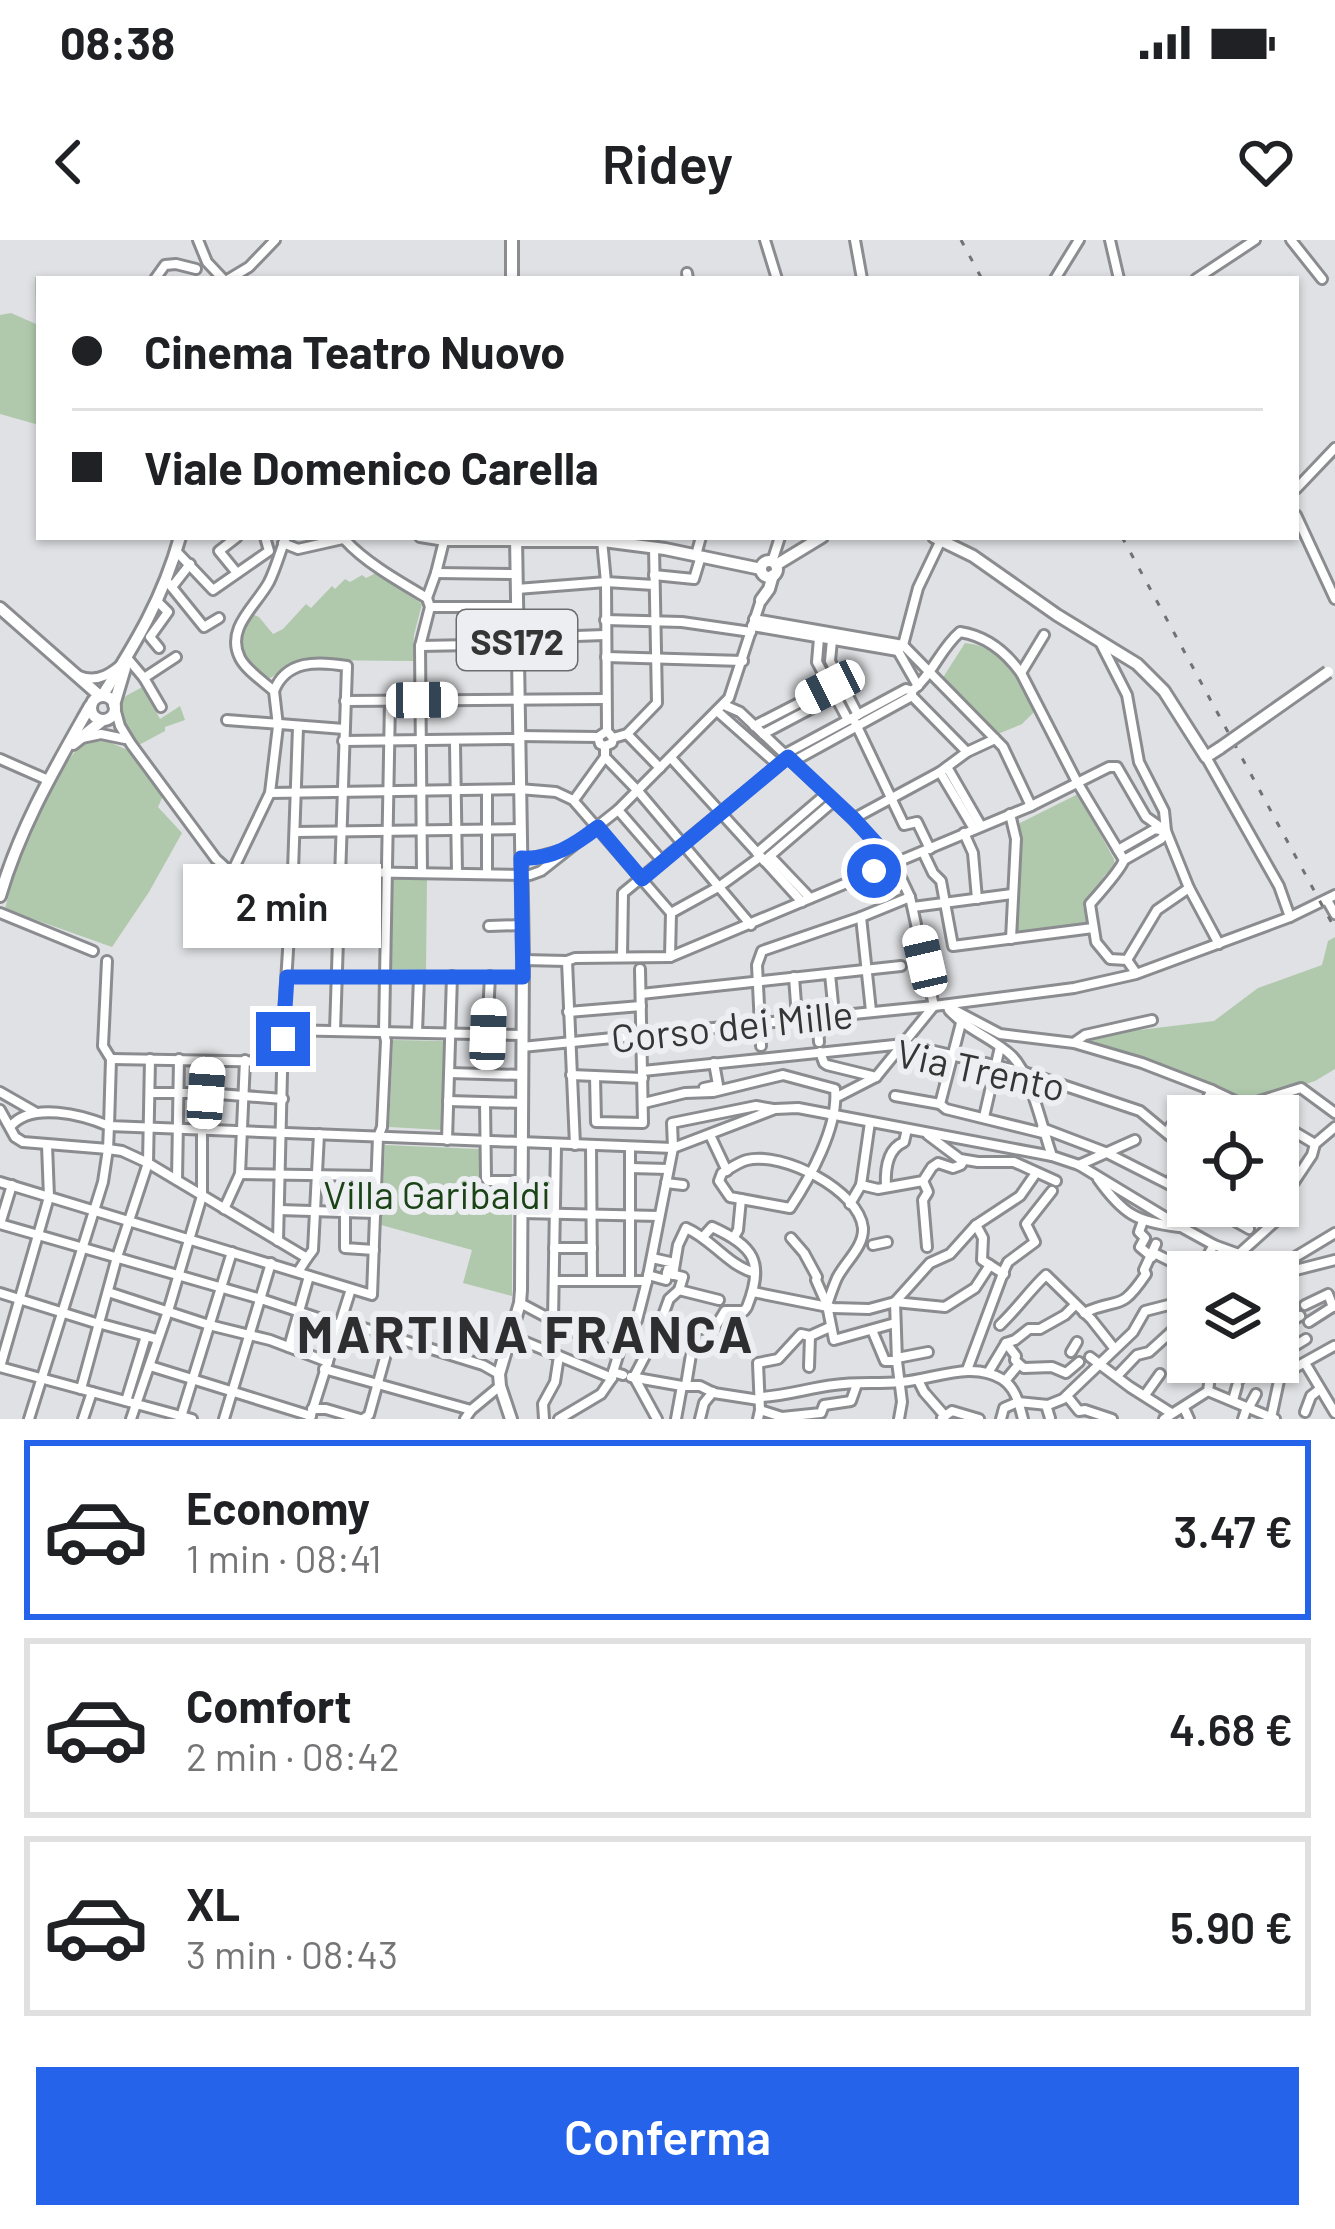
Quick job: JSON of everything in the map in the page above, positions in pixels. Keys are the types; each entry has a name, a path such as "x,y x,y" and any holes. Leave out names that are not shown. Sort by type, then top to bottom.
{"main road":[{"path":"512,240 512,276"},
{"path":"1,886 48,780 128,659 169,583 180,540"},
{"name":"SS172","path":"516,540 521,1143"},
{"path":"614,540 661,544 769,569 817,540"},
{"path":"942,540 1137,664 1156,681 1206,758 1333,670"},
{"path":"760,600 769,589 769,569"},
{"path":"0,608 72,671 96,701 94,716 104,720"},
{"path":"65,750 112,715 128,659"},
{"path":"96,701 110,698 115,707"},
{"path":"512,1419 500,1380 520,1303 521,1143"}],"street":[{"path":"198,240 207,262 223,276"},
{"path":"232,276 275,240"},
{"path":"765,240 777,276"},
{"path":"855,240 861,276"},
{"path":"1057,276 1079,240"},
{"path":"1201,276 1255,240"},
{"path":"1291,240 1322,279"},
{"path":"1110,244 1118,276"},
{"path":"157,276 165,266 176,264 194,274 207,262"},
{"path":"1299,486 1335,448"},
{"path":"1299,521 1335,599"},
{"path":"233,540 220,551 237,573"},
{"path":"176,551 213,590 269,551 266,540"},
{"path":"274,692 240,660 235,639 241,620 271,578 283,540"},
{"path":"284,540 298,549 337,540"},
{"path":"348,540 362,558 428,603 516,607"},
{"path":"422,873 420,646 445,540"},
{"path":"573,800 604,757 602,540"},
{"path":"516,589 694,579 701,540"},
{"path":"769,569 779,540"},
{"path":"937,540 901,648 914,691 967,752"},
{"path":"343,742 627,734 657,703 654,580 661,544"},
{"path":"190,563 169,583 204,627 219,619"},
{"path":"436,574 515,574"},
{"path":"293,872 530,875 542,871 618,810 720,708 734,690 760,600"},
{"path":"157,602 168,612 149,637 159,648"},
{"path":"605,620 752,626 901,648 1003,747 1031,806"},
{"path":"752,626 901,648"},
{"path":"914,691 959,632 1010,657 1124,860"},
{"path":"420,646 605,635"},
{"path":"1021,674 1044,635"},
{"path":"819,638 817,662 854,720"},
{"path":"1099,639 1126,695 1138,762 1164,811 1166,831 1189,887 1219,944"},
{"path":"832,640 830,661 854,720 904,825 917,822 933,873 941,881 953,946 1093,928"},
{"path":"144,678 176,657"},
{"path":"606,657 743,661"},
{"path":"72,671 86,679 106,676 128,659 161,707"},
{"path":"232,872 270,793 278,726 274,692 280,676 293,668 347,666 335,1031"},
{"path":"622,956 623,893 788,758 906,689 914,691"},
{"path":"734,690 740,712 894,863 910,896 939,1005 1015,1058 1052,1156"},
{"path":"754,726 832,691"},
{"path":"764,734 832,691"},
{"path":"345,701 606,699"},
{"path":"0,1182 372,1295 377,1137 382,1127 386,1041 390,701"},
{"path":"115,707 128,741 237,882 272,905 339,906"},
{"path":"720,708 740,712"},
{"path":"720,708 778,765"},
{"path":"104,720 128,741"},
{"path":"227,720 344,729"},
{"path":"278,1241 298,727"},
{"path":"80,738 101,734 128,741"},
{"path":"627,734 661,768"},
{"path":"854,819 995,740"},
{"path":"455,744 457,873"},
{"path":"604,757 685,844 751,925"},
{"path":"671,758 806,900"},
{"path":"1206,758 1279,886 1290,917"},
{"path":"0,760 48,780"},
{"path":"523,960 670,957 1031,806 1108,767 1117,767 1146,817 1166,831"},
{"path":"943,770 973,829 977,899"},
{"path":"487,790 488,873"},
{"path":"270,793 556,792 573,800 671,914 670,957"},
{"path":"671,914 763,857 830,797"},
{"path":"618,810 663,862"},
{"path":"1010,814 1016,839 1011,939"},
{"path":"295,832 520,829"},
{"path":"1118,850 1155,829 1166,831"},
{"path":"1127,960 1110,959 1096,942 1090,904 1124,860 1161,839 1166,831"},
{"path":"521,858 556,854 575,845"},
{"path":"1127,960 1156,910 1189,887"},
{"path":"913,908 1012,894"},
{"path":"761,1046 757,965 763,951 910,896"},
{"path":"1331,898 1335,914"},
{"name":"Corso dei Mille","path":"283,1030 488,1034 522,1041 570,1042 1074,988 1136,974 1331,898"},
{"path":"0,913 93,951"},
{"path":"861,917 871,1011"},
{"path":"489,926 522,926"},
{"path":"289,938 337,940"},
{"path":"1127,960 1136,974"},
{"path":"567,961 575,1145"},
{"path":"29,1419 103,1182 111,1059 103,1046 107,962"},
{"path":"641,994 901,966"},
{"path":"595,1076 596,1121 643,1123 640,969"},
{"path":"830,974 834,1014"},
{"path":"447,1140 452,976"},
{"path":"485,1073 490,976"},
{"path":"287,977 523,977"},
{"path":"417,1032 419,977"},
{"path":"794,977 797,1018"},
{"path":"939,1005 1008,1037 1074,1042 1224,1095"},
{"path":"685,1093 783,1075 836,1093 876,1077 939,1005"},
{"path":"568,1012 641,1006"},
{"path":"817,1016 824,1063 876,1077"},
{"path":"1074,1042 1085,1035 1152,1020"},
{"path":"943,1106 961,1023"},
{"name":"Via Trento","path":"571,1075 643,1074 820,1047 904,1045 1024,1072 1140,1111 1167,1132"},
{"path":"984,1118 1000,1047"},
{"path":"762,1058 764,1078"},
{"path":"111,1059 283,1062"},
{"path":"81,1389 148,1163 150,1059"},
{"path":"176,1180 178,1059"},
{"path":"131,1402 168,1311 202,1196 208,1060"},
{"path":"224,1209 240,1174 245,1060"},
{"path":"644,1103 718,1085 714,1063"},
{"path":"449,1072 523,1075"},
{"path":"1279,1095 1301,1088 1335,1113"},
{"path":"1209,1095 1212,1090"},
{"path":"0,1092 37,1113"},
{"path":"150,1093 283,1099"},
{"path":"836,1093 833,1115 811,1173 790,1208 730,1197 719,1181 722,1173 747,1160 768,1160 811,1173 860,1215 867,1242"},
{"path":"895,1096 1043,1131 1105,1153 1167,1183"},
{"path":"448,1101 522,1103"},
{"path":"485,1102 488,1181 521,1181"},
{"path":"657,1419 623,1376 618,1355 637,1320 648,1278 673,1148 672,1123 756,1106 798,1108 989,1146 1015,1156 1054,1186"},
{"path":"5,1125 37,1113 87,1117 109,1126 673,1148 775,1109"},
{"path":"0,1110 5,1125 22,1142 122,1151 307,1258"},
{"path":"850,1204 861,1185 871,1122"},
{"path":"1299,1171 1316,1144 1335,1127"},
{"path":"886,1187 885,1166 896,1145 904,1142 907,1129"},
{"path":"922,1131 964,1160 1052,1156 1079,1165 1231,1251"},
{"path":"289,1346 307,1258 313,1250 319,1134"},
{"path":"710,1134 727,1171"},
{"path":"1299,1134 1316,1144"},
{"path":"1079,1165 1135,1140"},
{"path":"553,1321 556,1144"},
{"path":"47,1145 49,1197 0,1367 192,1419"},
{"path":"591,1145 592,1280"},
{"path":"630,1147 630,1281"},
{"path":"861,1185 878,1189 923,1181 938,1163 953,1168 964,1160"},
{"path":"967,1370 1008,1262 1035,1242 1026,1224 1054,1186 1065,1161"},
{"path":"630,1168 668,1169"},
{"path":"898,1418 902,1402 895,1302 934,1259 950,1254 976,1225 1020,1196 1036,1173"},
{"path":"1094,1173 1129,1215 1183,1228"},
{"path":"240,1174 376,1176"},
{"path":"345,1176 345,1249 374,1250"},
{"path":"923,1181 928,1192 923,1200 927,1247"},
{"path":"666,1183 683,1186"},
{"path":"12,1185 0,1224 483,1364 500,1380 468,1414 326,1366 289,1346 108,1292"},
{"path":"734,1237 741,1198"},
{"path":"279,1210 376,1213"},
{"path":"521,1213 659,1216"},
{"path":"1143,1221 1139,1232 1145,1238 1140,1246 1167,1258"},
{"path":"976,1225 983,1238 982,1260 1004,1274"},
{"path":"661,1321 695,1330 716,1326 724,1311 744,1311 753,1292 753,1257 734,1237 712,1227 704,1237"},
{"path":"1245,1227 1249,1229"},
{"path":"1242,1251 1269,1227"},
{"path":"669,1299 664,1294 685,1228 704,1237 743,1270 755,1273"},
{"path":"1299,1255 1335,1233"},
{"path":"791,1238 811,1264 834,1340 895,1323"},
{"path":"867,1242 887,1242"},
{"path":"827,1305 838,1277 867,1242"},
{"path":"1210,1251 1214,1245"},
{"path":"554,1248 592,1248"},
{"path":"1084,1313 1121,1304 1146,1274 1154,1251"},
{"path":"181,1417 232,1252"},
{"path":"652,1258 670,1262 669,1276"},
{"path":"1299,1268 1335,1260"},
{"path":"224,1419 271,1263"},
{"path":"753,1292 869,1309 895,1302 945,1306 975,1288 990,1265"},
{"path":"1000,1325 1046,1275 1114,1348"},
{"path":"554,1281 683,1277 661,1321 623,1376 559,1419"},
{"path":"311,1414 351,1289"},
{"path":"679,1290 719,1300"},
{"path":"0,1293 158,1340"},
{"path":"1299,1321 1334,1306 1328,1294 1305,1305"},
{"path":"520,1303 618,1355"},
{"path":"988,1373 1010,1340 1029,1329 1040,1329 1075,1305"},
{"path":"1001,1419 1004,1408 1018,1402 1041,1403 1079,1392 1114,1348 1133,1333 1145,1310 1167,1305"},
{"path":"988,1316 1000,1325 1015,1360 1024,1368 1052,1367 1066,1373 1076,1355"},
{"path":"759,1406 758,1363 778,1359 801,1334 810,1336 830,1327"},
{"path":"676,1419 695,1330"},
{"path":"872,1330 885,1361 928,1352"},
{"path":"131,1419 146,1336"},
{"path":"149,1366 311,1414 326,1409 364,1418 391,1336"},
{"path":"509,1336 623,1376 706,1387 782,1418 819,1416 824,1405 851,1401 856,1384"},
{"path":"809,1367 810,1336"},
{"path":"1117,1376 1137,1354 1149,1352 1167,1336"},
{"path":"1299,1344 1306,1339"},
{"path":"1299,1366 1334,1346"},
{"path":"544,1419 543,1404 555,1382 559,1356"},
{"path":"1090,1357 1168,1416 1208,1391 1272,1419 1279,1383"},
{"path":"1305,1363 1332,1413"},
{"path":"1005,1381 1018,1364"},
{"path":"759,1406 833,1385 918,1380 967,1370 988,1373 1013,1387 1023,1419"},
{"path":"1144,1395 1160,1374"},
{"path":"918,1380 943,1418 952,1412 979,1419"},
{"path":"1208,1391 1209,1383"},
{"path":"1233,1400 1238,1383"},
{"path":"1305,1412 1320,1388"},
{"path":"83,1419 92,1392"},
{"path":"700,1419 712,1393"},
{"path":"1041,1403 1051,1393"},
{"path":"1243,1419 1256,1394"},
{"path":"1067,1396 1081,1415 1112,1419"},
{"path":"1041,1403 1050,1418"},
{"path":"1184,1408 1189,1419"}],"green space":[{"path":"11,313 36,324 36,424 0,414 0,315"},
{"path":"378,572 422,604 413,661 301,660 270,678 250,669 242,659 235,639 252,614 273,634 306,604 311,608 332,586 335,589 345,579 350,582"},
{"path":"965,643 991,651 1016,676 1035,711 1022,724 998,734 945,689 942,679"},
{"path":"142,687 160,719 180,706 185,720 137,746 120,710 124,698"},
{"path":"107,741 130,751 163,796 158,807 182,833 112,947 5,909 22,843 63,767 80,745"},
{"path":"1078,794 1115,865 1083,907 1093,928 1011,939 1020,823"},
{"path":"393,879 427,880 426,970 391,969"},
{"path":"1335,937 1335,1069 1315,1081 1272,1095 1226,1095 1093,1043 1089,1036 1214,1021 1258,988 1322,965 1328,941"},
{"path":"393,1040 445,1041 443,1130 389,1127"},
{"name":"Villa Garibaldi","path":"385,1145 479,1149 481,1182 512,1186 512,1296 463,1283 472,1250 381,1225"}],"railway":[{"path":"961,240 980,276"},
{"path":"1124,540 1335,929"}],"district":[{"name":"MARTINA FRANCA","path":"526,1332"}],"route":[{"path":"283,1039 287,977 523,977 521,858 556,854 598,827 642,879 788,757 894,863 874,871"}]}
